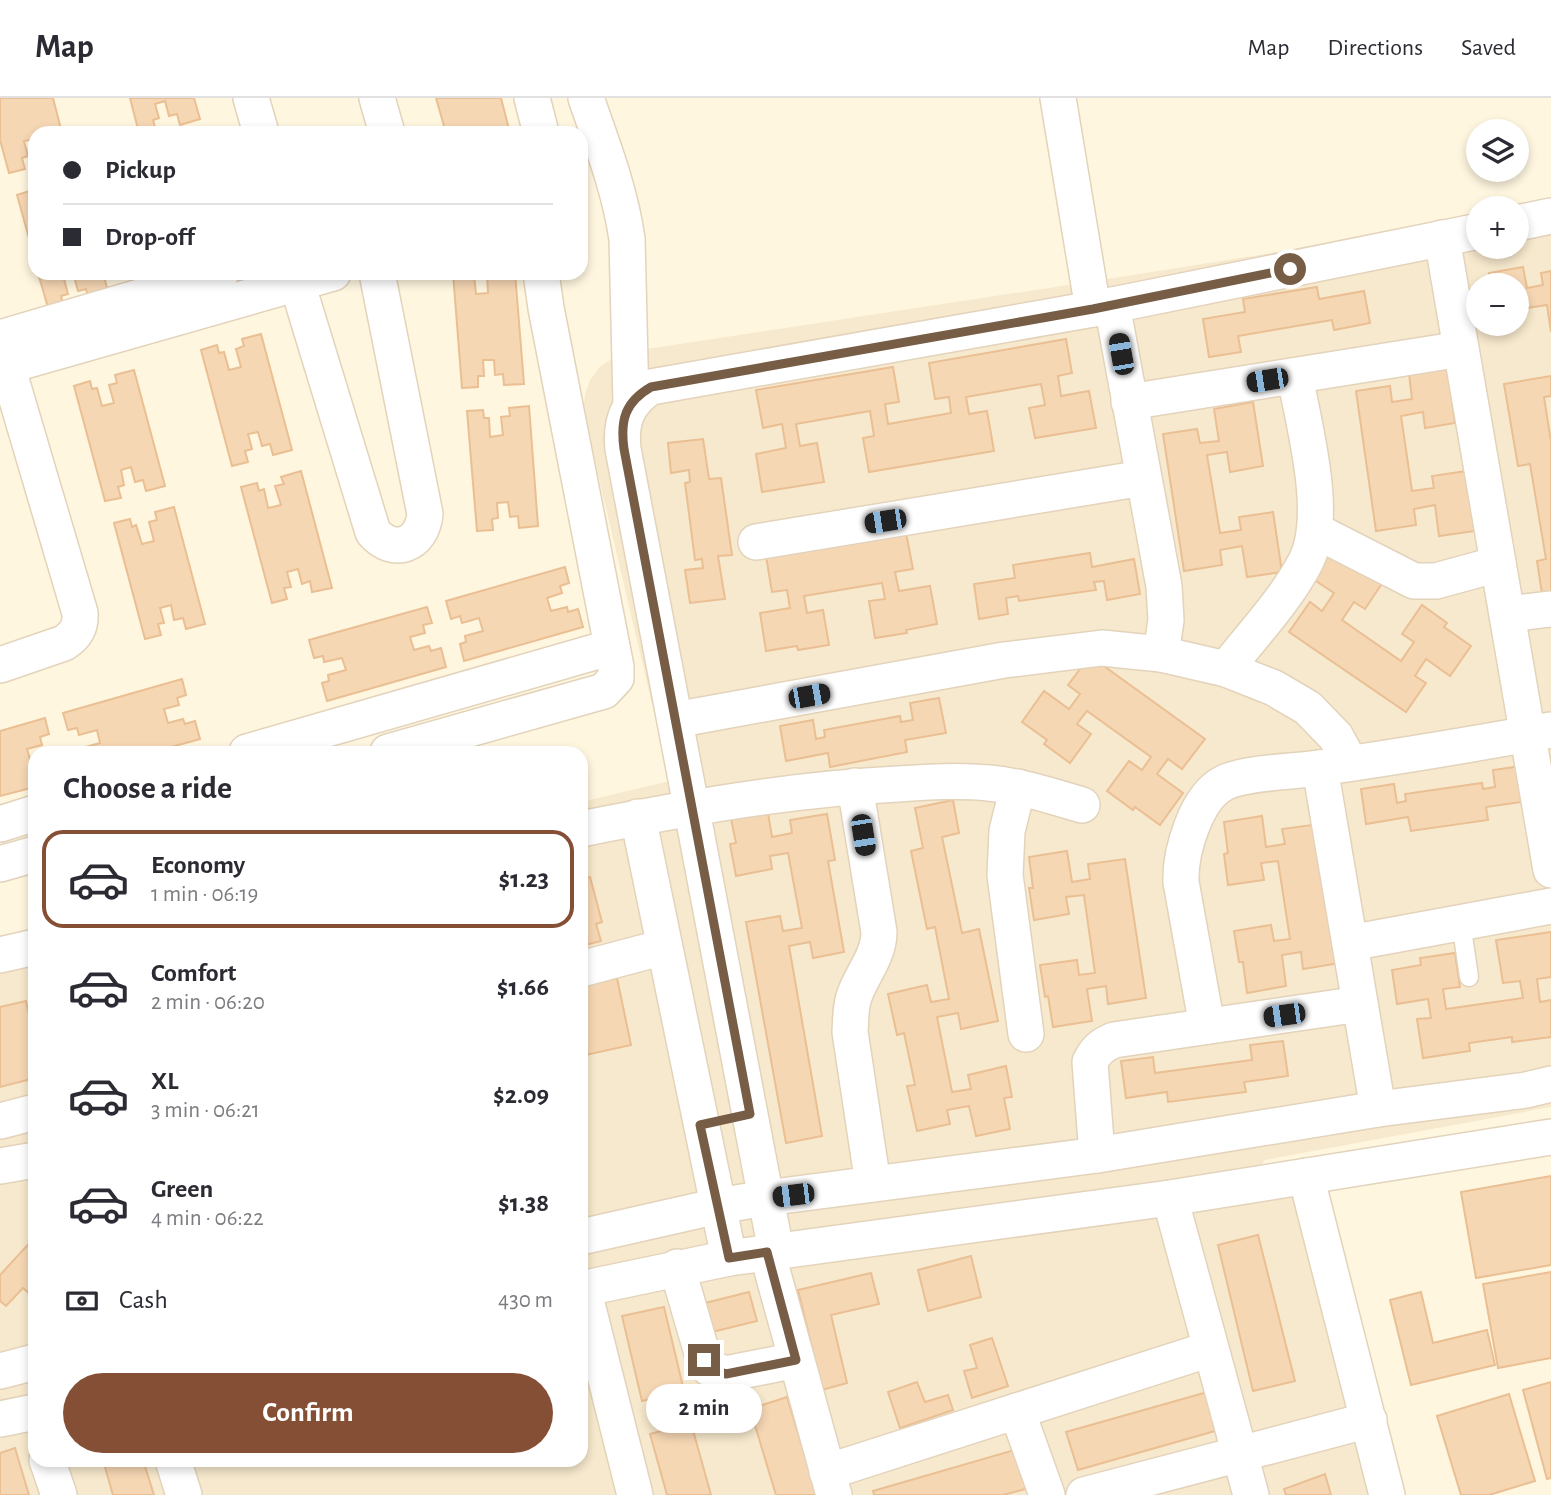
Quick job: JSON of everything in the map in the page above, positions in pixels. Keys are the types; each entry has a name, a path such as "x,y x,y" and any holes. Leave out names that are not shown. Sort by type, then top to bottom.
{"street":[{"path":"251,98 259,126"},
{"path":"377,98 385,126"},
{"path":"532,98 539,126"},
{"path":"586,98 624,215 631,403 621,432 622,441 766,1198 771,1252 796,1360 831,1483 1017,1411 1210,1349"},
{"path":"1058,98 1103,307 1129,402 1164,586 1166,620 1161,654"},
{"path":"1529,221 1551,216"},
{"path":"631,403 651,387 1103,307 1466,233"},
{"path":"1442,238 1507,614 1539,732 1551,870"},
{"path":"1,349 201,280"},
{"path":"1,349 308,280"},
{"path":"297,283 373,532 380,540 390,545 401,545 411,542 419,534 425,514 378,280"},
{"path":"409,746 604,691 616,678 545,309 542,280"},
{"path":"0,665 64,643 72,638 81,622 1,349"},
{"path":"1129,402 1461,349"},
{"path":"1226,669 1292,585 1307,559 1315,531 1317,501 1295,376"},
{"path":"756,542 1143,478"},
{"path":"1315,531 1413,581 1436,581 1498,564"},
{"path":"1507,614 1551,609"},
{"path":"268,746 612,648"},
{"path":"675,720 1004,660 1102,648 1161,654 1226,669 1274,688 1308,708 1336,737 1335,766 1350,943 1378,1108"},
{"path":"1207,1026 1181,882 1183,855 1200,810 1214,790 1236,779 1335,766 1539,732"},
{"path":"588,828 691,806 855,786 964,782 1018,787 1082,806"},
{"path":"855,786 879,932 876,953 854,995 850,1032 873,1184"},
{"path":"1018,787 1007,831 1005,875 1026,1034"},
{"path":"0,824 28,815"},
{"path":"638,817 729,1258"},
{"path":"0,864 28,856"},
{"path":"1350,943 1551,906"},
{"path":"588,967 664,947"},
{"path":"0,956 28,949"},
{"path":"1097,1155 1090,1062 1103,1044 1114,1040 1360,1004"},
{"path":"588,1235 766,1198 1097,1155 1378,1108 1526,1090 1551,1084"},
{"path":"0,1121 28,1114"},
{"path":"700,1125 750,1114"},
{"path":"588,1287 729,1258 1170,1198 1551,1137"},
{"path":"0,1166 28,1161"},
{"path":"1306,1176 1387,1495"},
{"path":"1170,1198 1251,1495"},
{"path":"677,1267 704,1360 709,1368 726,1374 796,1360"},
{"path":"588,1311 635,1495"},
{"path":"1017,1411 1047,1495"},
{"path":"1084,1495 1370,1420"},
{"path":"49,1467 59,1495"},
{"path":"175,1467 184,1495"}],"lane":[{"path":"1461,922 1469,977"}],"shaded area":[{"path":"1551,208 1551,1107 1265,1160 1262,1164 1280,1170 1295,1182 1378,1495 0,1495 0,936 28,929 28,1467 588,1467 588,800 670,781 583,410 590,380 600,367 627,352 1466,222 1466,259 1529,259 1529,212"}],"building":[{"path":"0,98 53,98 60,126 28,126 28,140 24,141 28,156 22,158 25,169 9,173 0,140"},
{"path":"130,98 194,98 200,119 180,125 177,114 169,116 165,101 155,104 159,118 153,120 155,126 137,126"},
{"path":"436,98 501,98 508,126 444,126"},
{"path":"28,192 28,235 17,195"},
{"path":"1523,267 1524,273 1489,273"},
{"path":"1551,271 1551,332 1547,305 1529,308 1529,288 1543,285 1541,273"},
{"path":"40,280 64,280 68,294 61,296 64,307 49,311"},
{"path":"75,280 105,280 109,295 89,300 86,289 78,291"},
{"path":"454,280 475,280 476,294 488,293 487,280 516,280 524,384 504,385 503,374 495,375 494,360 483,360 484,376 478,376 478,387 462,388"},
{"path":"1317,287 1319,299 1364,291 1370,323 1334,330 1332,320 1238,336 1241,352 1209,357 1203,319 1245,312 1243,299"},
{"path":"261,334 292,450 273,455 270,444 262,446 258,432 248,434 252,449 245,451 248,462 232,466 201,350 217,345 219,353 224,352 229,370 241,367 236,349 244,346 242,339"},
{"path":"1066,339 1072,373 1058,376 1061,396 1089,391 1096,428 1035,438 1029,408 1045,405 1041,384 966,397 969,414 987,411 994,451 869,472 863,438 874,436 870,411 796,424 800,446 817,443 824,482 762,492 756,454 786,448 782,424 763,428 756,390 893,367 899,402 885,404 888,424 951,413 949,397 935,399 929,363"},
{"path":"1446,360 1455,423 1425,428 1423,412 1401,416 1412,491 1434,488 1432,476 1467,471 1475,531 1439,536 1435,505 1414,509 1416,525 1376,531 1356,391 1390,386 1392,402 1412,399 1408,365"},
{"path":"134,370 165,486 146,491 143,480 135,482 131,467 121,470 124,485 118,487 121,498 105,501 74,386 90,381 92,389 97,388 102,406 114,403 109,385 117,383 115,375"},
{"path":"1551,376 1551,396 1544,397 1551,442 1551,593 1542,594 1537,561 1546,559 1530,464 1518,466 1504,384"},
{"path":"1253,402 1263,466 1230,472 1227,452 1207,455 1220,533 1241,530 1239,517 1273,512 1282,572 1247,577 1242,546 1220,550 1222,565 1184,571 1163,434 1197,429 1200,443 1219,441 1214,409"},
{"path":"529,406 538,526 519,528 518,516 510,517 508,502 497,503 498,518 492,519 493,530 477,531 467,411 483,410 484,418 489,418 490,437 503,435 501,417 510,416 509,408"},
{"path":"703,439 709,479 721,478 732,555 718,556 725,599 690,603 685,570 703,568 702,559 695,560 685,483 690,482 689,470 671,473 668,443"},
{"path":"301,471 332,588 312,592 310,581 302,584 298,569 287,572 291,587 284,588 287,599 272,603 241,487 257,483 259,491 264,489 268,508 281,505 275,486 284,484 281,477"},
{"path":"174,507 205,624 186,629 183,618 174,620 171,605 160,608 164,623 158,624 161,635 145,639 114,523 130,519 132,527 136,525 142,544 154,541 149,522 157,520 155,512"},
{"path":"906,533 913,569 895,572 899,591 930,586 937,624 906,630 907,633 875,638 869,601 885,599 882,583 804,596 807,613 823,610 829,645 766,651 760,613 790,608 787,590 772,592 766,556"},
{"path":"1331,546 1383,582 1365,609 1354,602 1342,620 1401,661 1414,642 1402,634 1422,605 1447,623 1444,627 1471,646 1450,676 1426,659 1415,676 1426,683 1406,712 1289,632 1310,602 1322,611 1334,593 1310,577"},
{"path":"1090,553 1092,567 1134,559 1140,594 1107,600 1104,581 1094,582 1096,590 1019,601 1018,596 1006,598 1008,614 979,619 974,584 1015,578 1013,565"},
{"path":"565,567 569,583 560,586 562,593 547,598 551,611 567,607 568,612 578,609 583,627 464,661 460,644 466,642 465,636 483,631 479,618 462,623 460,616 451,619 446,601"},
{"path":"427,607 432,623 423,625 425,633 410,637 414,650 429,646 431,651 441,648 446,667 327,701 322,683 329,681 328,675 346,670 342,658 324,662 323,656 314,658 309,640"},
{"path":"1090,656 1205,739 1182,769 1168,759 1157,774 1183,793 1160,825 1107,791 1129,761 1142,770 1151,757 1087,711 1077,724 1091,734 1070,763 1044,744 1047,740 1022,722 1044,691 1069,709 1080,694 1068,685"},
{"path":"182,679 186,695 177,698 179,705 164,709 168,723 183,719 185,724 195,721 200,739 175,746 89,746 100,743 97,730 79,735 77,728 68,730 63,713"},
{"path":"939,698 946,733 905,740 907,752 830,767 828,753 786,761 780,726 813,720 816,739 825,737 824,730 900,716 901,722 913,720 910,703"},
{"path":"45,718 49,734 40,737 42,745 28,746 28,789 0,796 0,731"},
{"path":"1522,766 1527,801 1486,807 1488,820 1411,831 1408,817 1366,824 1361,789 1394,784 1397,803 1406,801 1405,794 1482,783 1483,789 1495,787 1493,770"},
{"path":"953,800 959,833 942,837 962,933 979,929 998,1021 961,1029 958,1013 937,1017 952,1092 971,1089 968,1075 1006,1066 1012,1097 1004,1098 1010,1129 976,1136 969,1106 947,1110 950,1124 917,1131 907,1086 915,1085 904,1033 897,1035 888,994 927,985 931,1002 949,999 935,927 927,929 911,851 923,848 915,808"},
{"path":"767,807 772,837 792,833 790,820 827,814 835,860 828,861 844,952 813,958 810,942 789,946 822,1136 786,1143 746,922 780,916 783,931 802,928 788,853 770,856 772,869 736,876 730,844 736,843 730,814"},
{"path":"1262,816 1266,847 1285,844 1282,829 1319,824 1340,963 1303,969 1301,952 1282,955 1286,986 1247,993 1243,962 1239,962 1234,931 1271,925 1274,941 1290,939 1278,861 1261,863 1264,880 1228,885 1224,822"},
{"path":"1067,851 1072,882 1090,879 1088,864 1125,859 1146,998 1108,1004 1106,986 1087,989 1092,1021 1053,1027 1040,965 1077,960 1079,975 1095,973 1084,895 1066,897 1069,914 1034,920 1029,888 1033,888 1029,857"},
{"path":"590,877 602,922 596,924 601,941 588,944"},
{"path":"1551,932 1551,977 1537,979 1540,1002 1551,1000 1551,1037 1512,1042 1512,1037 1469,1043 1470,1051 1423,1058 1417,1019 1431,1018 1428,999 1397,1004 1392,970 1421,965 1420,958 1455,953 1460,987 1443,989 1446,1009 1523,998 1520,981 1503,983 1496,940"},
{"path":"602,972 604,981 617,978 631,1045 588,1054 588,975"},
{"path":"26,1001 28,1080 0,1087 0,1007"},
{"path":"1283,1041 1288,1076 1244,1082 1246,1092 1168,1102 1167,1092 1126,1098 1121,1061 1153,1057 1155,1073 1252,1060 1250,1045"},
{"path":"1551,1176 1551,1265 1476,1278 1461,1192"},
{"path":"1258,1235 1295,1381 1253,1391 1218,1245"},
{"path":"28,1245 28,1293 23,1288 6,1306 0,1301 0,1275"},
{"path":"971,1256 981,1297 928,1311 918,1270"},
{"path":"1551,1272 1551,1358 1498,1368 1483,1284"},
{"path":"871,1273 879,1304 831,1315 847,1383 822,1390 798,1290"},
{"path":"749,1292 757,1321 712,1332 705,1303"},
{"path":"1421,1292 1433,1343 1487,1330 1495,1365 1411,1385 1390,1300"},
{"path":"664,1307 684,1391 642,1401 622,1316"},
{"path":"992,1338 1008,1386 972,1398 964,1371 977,1368 970,1345"},
{"path":"917,1382 925,1402 948,1395 953,1410 900,1428 888,1392"},
{"path":"1551,1382 1551,1478 1547,1479 1523,1390"},
{"path":"1211,1391 1222,1429 1078,1470 1066,1432"},
{"path":"1509,1394 1535,1481 1489,1495 1461,1495 1437,1416"},
{"path":"787,1397 817,1495 776,1495 750,1409"},
{"path":"691,1423 711,1495 667,1495 650,1434"},
{"path":"15,1448 29,1495 0,1495 0,1453"},
{"path":"1018,1449 1029,1488 1003,1495 874,1495 873,1491"},
{"path":"105,1467 145,1467 154,1495 113,1495"},
{"path":"1325,1474 1331,1495 1286,1495 1284,1489"}],"route":[{"path":"704,1360 709,1368 726,1374 796,1360 767,1252 729,1258 700,1125 750,1114 621,432 631,403 651,387 1093,309 1290,269"}]}
